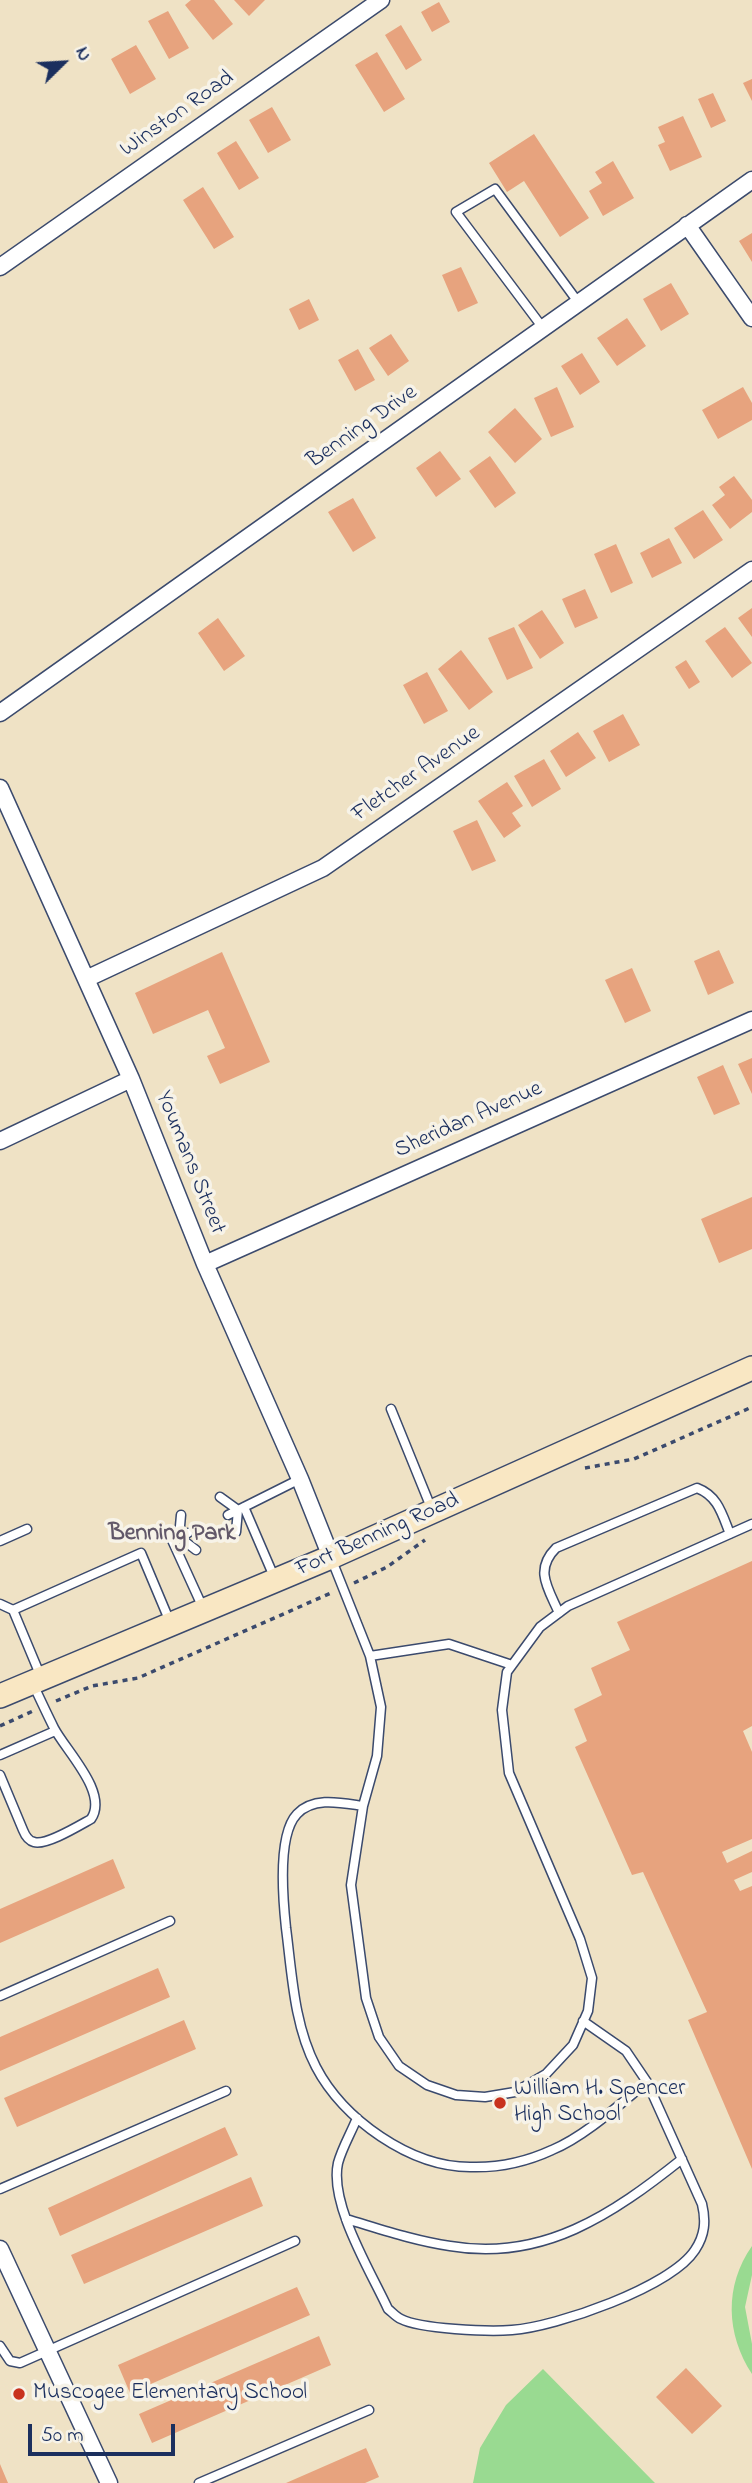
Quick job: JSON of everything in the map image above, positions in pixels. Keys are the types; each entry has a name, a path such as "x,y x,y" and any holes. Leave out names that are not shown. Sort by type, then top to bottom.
{"street":[{"name":"Winston Road","path":"0,267 381,0"},
{"name":"Benning Drive","path":"0,713 752,180"},
{"path":"687,225 752,318"},
{"name":"Fletcher Avenue","path":"86,979 323,868 752,570"},
{"name":"Youmans Street","path":"0,788 131,1079 205,1264 300,1479 331,1557"},
{"name":"Sheridan Avenue","path":"205,1264 752,1020"},
{"path":"0,1141 131,1079"},
{"name":"Fort Benning Road","path":"0,1696 276,1581 752,1368"},
{"path":"0,2249 109,2483"}],"lane":[{"path":"543,328 456,212 495,189 578,302"},
{"path":"391,1409 433,1512"},
{"path":"228,1515 300,1479"},
{"path":"559,1613 547,1587 544,1572 545,1559 556,1548 697,1488 715,1498 730,1534"},
{"path":"220,1497 241,1509 276,1581"},
{"path":"236,1532 241,1509"},
{"path":"181,1515 183,1535 196,1550"},
{"path":"331,1557 370,1656 381,1707 377,1756 363,1806 351,1885 366,1998 379,2037 399,2066 426,2085 456,2095 485,2097 515,2092 546,2074 573,2045 588,2011 593,1978 580,1939 509,1773 502,1710 507,1672 540,1627 568,1606 752,1524"},
{"path":"0,1541 27,1529"},
{"path":"183,1535 172,1540 204,1611"},
{"path":"13,1610 141,1553 171,1625"},
{"path":"0,1604 13,1610 44,1707 55,1731 83,1769 89,1783 95,1800 91,1819 43,1843 34,1842 23,1830 0,1775"},
{"path":"370,1656 449,1644 512,1665"},
{"path":"0,1755 55,1731"},
{"path":"363,1806 322,1802 310,1805 297,1814 287,1839 283,1901 301,2029 316,2068 344,2108 384,2140 430,2161 468,2168 518,2163 555,2149 603,2118 647,2082"},
{"path":"0,1996 170,1921"},
{"path":"356,2118 338,2163 338,2194 346,2219 388,2309 401,2319 419,2325 511,2330 548,2324 590,2310 652,2283 681,2265 695,2251 706,2221 702,2204 647,2082 626,2051 583,2021"},
{"path":"0,2189 226,2091"},
{"path":"346,2219 451,2247 488,2250 528,2246 574,2232 649,2185 682,2159"},
{"path":"0,2346 10,2361 20,2363 295,2241"},
{"path":"199,2483 369,2410"}],"path":[{"path":"576,1471 634,1459 752,1407"},
{"path":"0,1726 92,1686 138,1678 343,1588 387,1567 430,1537"}],"green space":[{"path":"752,2246 752,2275 745,2307 752,2344 752,2374 737,2343 732,2310 737,2277"},
{"path":"543,2369 655,2483 473,2483 480,2448 506,2405"}],"building":[{"path":"191,0 214,0 233,24 213,40 185,5"},
{"path":"234,0 265,0 249,16"},
{"path":"439,2 450,22 432,32 421,12"},
{"path":"168,11 189,48 169,59 148,21"},
{"path":"401,25 422,60 406,70 385,35"},
{"path":"136,45 156,79 130,94 111,59"},
{"path":"377,52 405,99 384,112 355,65"},
{"path":"752,79 752,101 743,83"},
{"path":"713,93 726,121 711,128 698,99"},
{"path":"272,107 291,140 268,153 249,120"},
{"path":"683,116 702,157 670,171 658,145 665,142 658,127"},
{"path":"534,134 589,218 560,237 524,181 507,192 489,163"},
{"path":"236,141 259,178 239,190 217,153"},
{"path":"613,161 634,198 603,216 589,191 602,183 595,172"},
{"path":"203,187 234,237 214,249 183,200"},
{"path":"752,233 752,262 739,241"},
{"path":"461,267 478,303 458,312 442,275"},
{"path":"671,283 689,314 661,331 643,299"},
{"path":"309,299 319,320 299,330 289,309"},
{"path":"627,318 646,346 617,366 597,338"},
{"path":"391,334 409,361 388,376 369,348"},
{"path":"358,349 375,380 355,391 338,360"},
{"path":"582,353 600,382 580,395 561,366"},
{"path":"557,387 574,427 551,437 534,398"},
{"path":"743,387 752,403 752,420 718,439 702,410"},
{"path":"515,408 542,439 515,463 488,432"},
{"path":"440,451 461,479 436,497 416,468"},
{"path":"490,456 516,493 495,508 469,471"},
{"path":"734,476 752,500 752,512 730,529 712,505 725,495 719,487"},
{"path":"353,498 376,538 353,552 328,512"},
{"path":"703,510 723,540 694,559 674,528"},
{"path":"669,538 682,563 652,578 640,553"},
{"path":"616,544 633,583 611,593 594,554"},
{"path":"585,589 598,618 575,628 562,599"},
{"path":"752,608 752,637 738,618"},
{"path":"542,610 564,643 540,659 518,625"},
{"path":"218,618 245,656 224,671 198,633"},
{"path":"514,627 533,668 507,680 488,638"},
{"path":"725,627 752,663 732,678 705,641"},
{"path":"461,650 493,692 469,710 438,669"},
{"path":"686,660 700,682 689,689 675,667"},
{"path":"427,672 448,711 424,724 403,685"},
{"path":"623,714 640,745 609,762 593,731"},
{"path":"578,732 596,758 566,777 550,751"},
{"path":"544,759 561,789 532,807 514,776"},
{"path":"507,782 523,806 512,813 521,826 504,838 478,801"},
{"path":"477,820 496,861 472,871 453,831"},
{"path":"719,950 734,983 708,995 694,961"},
{"path":"222,952 270,1062 220,1084 207,1056 225,1048 208,1010 153,1034 135,993"},
{"path":"632,968 651,1011 625,1023 605,980"},
{"path":"752,1058 752,1094 738,1064"},
{"path":"723,1065 740,1104 714,1115 697,1077"},
{"path":"752,1197 752,1249 719,1263 701,1219"},
{"path":"752,1561 752,1726 743,1731 752,1752 752,1839 722,1852 727,1863 752,1851 752,1872 734,1880 740,1891 752,1886 752,2169 688,2020 707,2012 643,1872 632,1875 575,1747 587,1741 574,1709 602,1695 591,1668 630,1650 617,1622"},
{"path":"113,1859 125,1888 0,1943 0,1909"},
{"path":"158,1968 170,1997 0,2071 0,2037"},
{"path":"184,2020 196,2049 17,2127 4,2098"},
{"path":"225,2127 238,2155 60,2236 48,2208"},
{"path":"251,2177 263,2206 84,2284 71,2255"},
{"path":"297,2287 310,2315 130,2393 118,2365"},
{"path":"319,2336 331,2365 152,2443 139,2414"},
{"path":"686,2368 722,2406 692,2434 656,2397"},
{"path":"366,2448 379,2477 365,2483 286,2483"},
{"path":"0,2464 8,2483 0,2483"}],"place":[{"name":"William H. Spencer High School","path":"500,2103"},
{"name":"Muscogee Elementary School","path":"19,2394"}],"district":[{"name":"Benning Park","path":"172,1535"}]}
